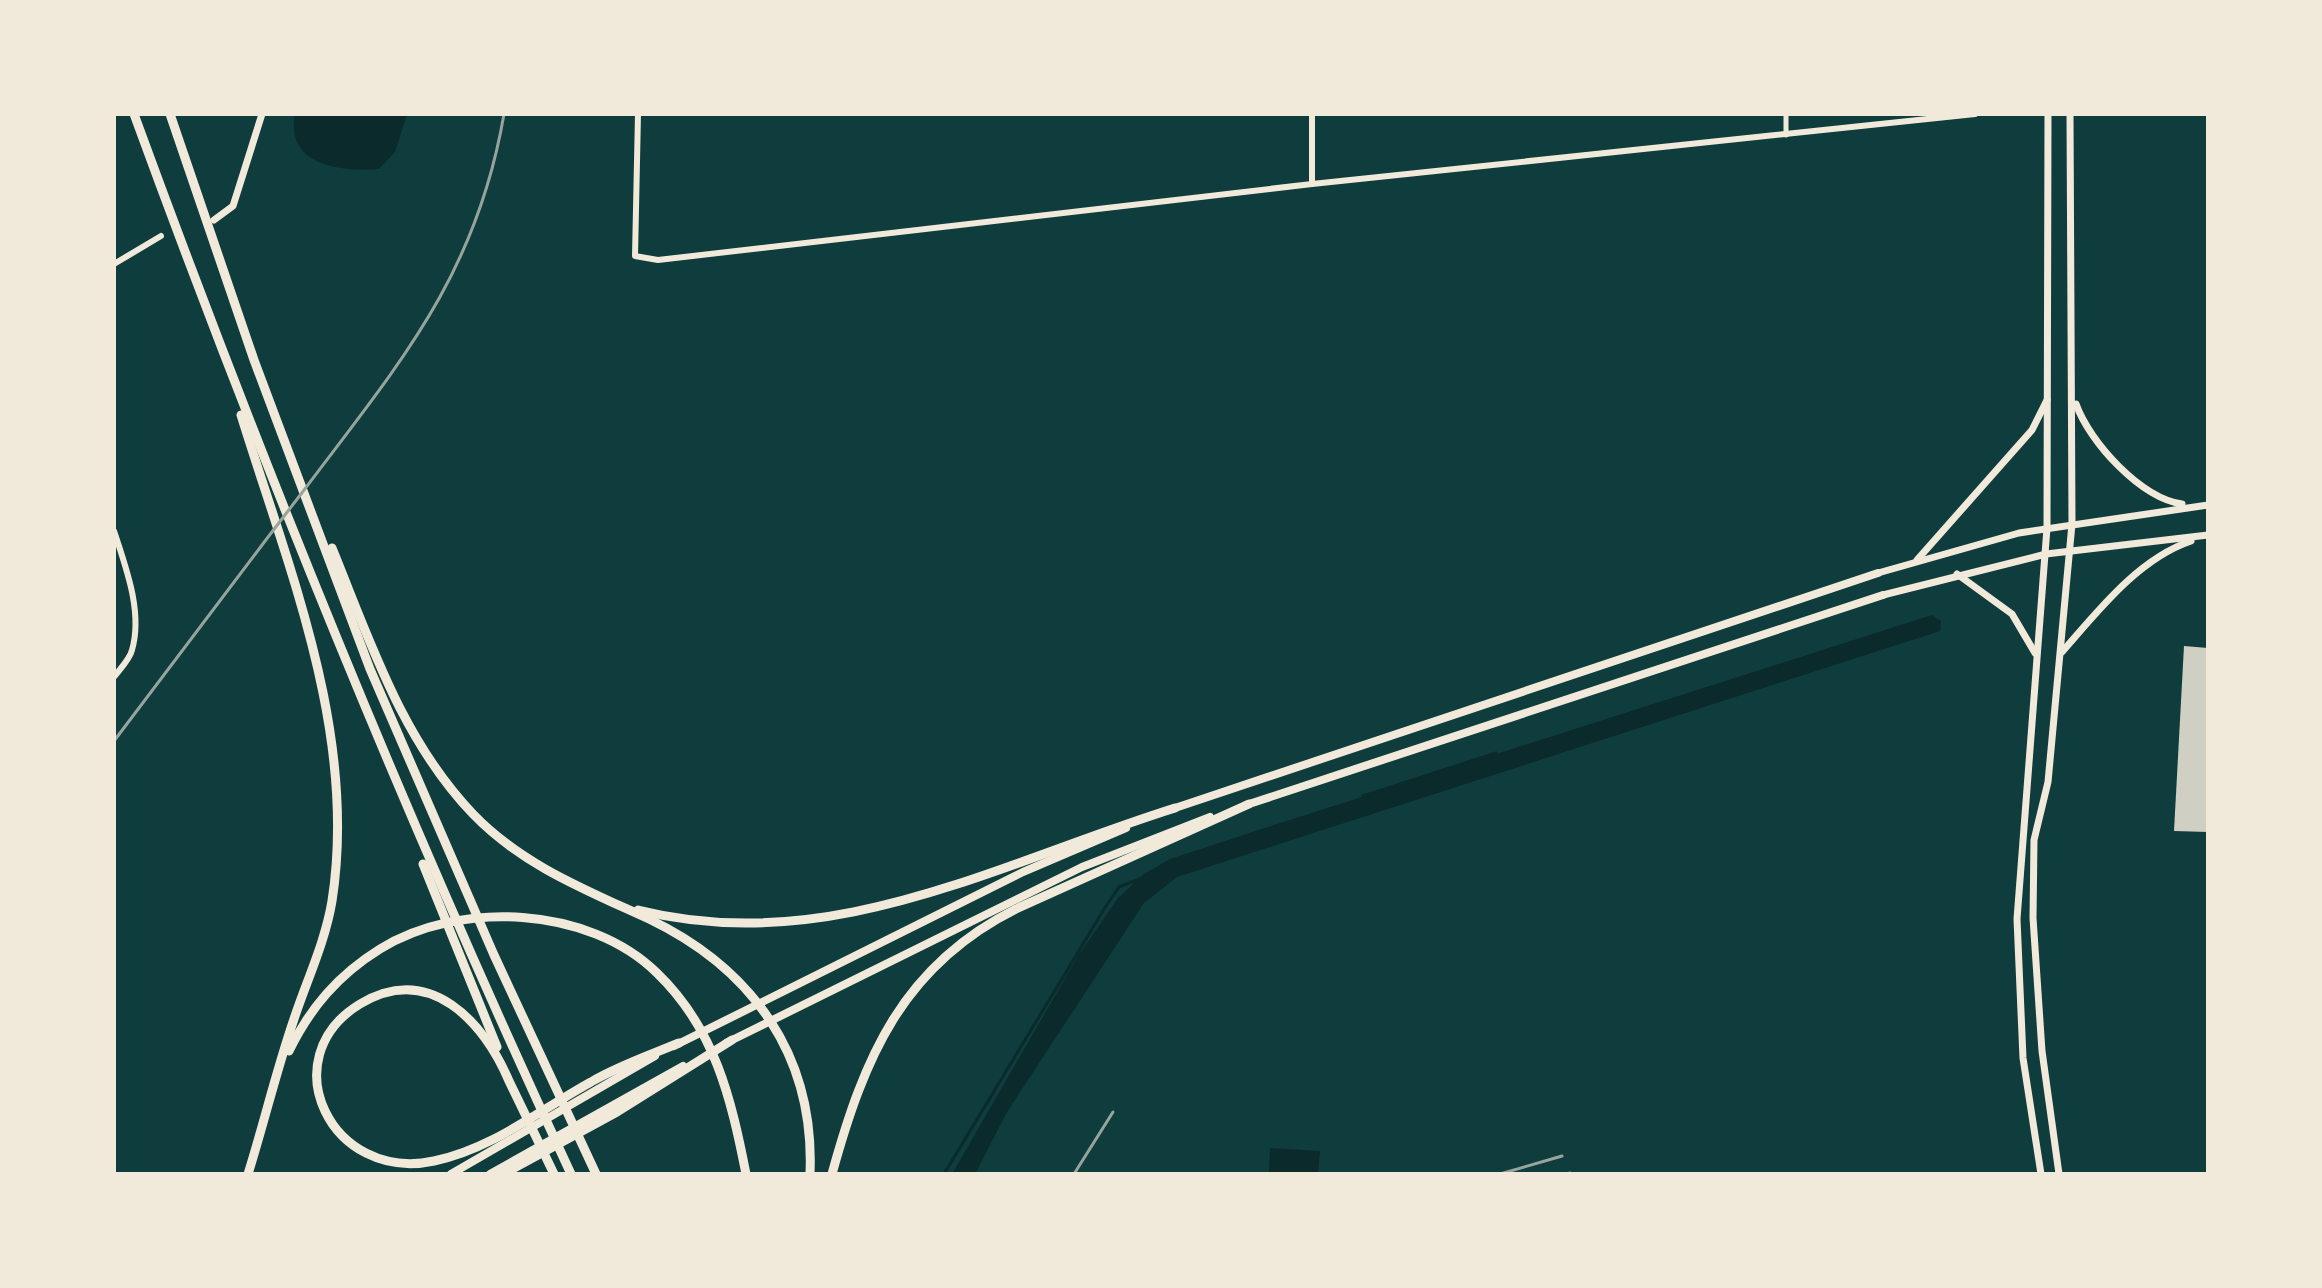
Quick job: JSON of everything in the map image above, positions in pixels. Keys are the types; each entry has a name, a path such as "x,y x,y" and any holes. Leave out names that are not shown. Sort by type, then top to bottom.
{"highway":[{"path":"134,114 226,365 423,856 469,963 571,1174"},
{"path":"170,114 254,360 321,529 370,669 494,955 595,1172"},
{"path":"226,365 311,643 328,722 337,809 337,856 325,932 274,1082 248,1174"},
{"path":"321,529 408,726 431,765 474,815 538,866 689,941 723,966 765,1010 794,1065 809,1132 810,1174"},
{"path":"599,897 672,918 730,925 815,920 905,900 990,874 1101,831 1878,573"},
{"path":"490,1174 732,1040 1082,867 1249,804 1883,595"},
{"path":"832,1174 858,1087 880,1037 914,988 947,955 1006,914 1249,804"},
{"path":"504,1070 469,1016 440,997 410,991 380,995 351,1009 329,1033 318,1072 324,1109 339,1135 362,1153 378,1159 420,1163 465,1151 506,1133 593,1080 679,1043 1023,872 1175,808"},
{"path":"274,1082 298,1031 330,989 381,948 413,932 481,918 533,918 598,935 656,971 683,1001 711,1046 736,1122 746,1174"},
{"path":"469,963 504,1070 554,1174"},
{"path":"503,1174 617,1112 732,1040"},
{"path":"451,1174 679,1043"}],"main road":[{"path":"214,220 233,206 262,114"},
{"path":"2041,1174 2023,1058 2016,966 2019,854 2047,528 2048,114"},
{"path":"2059,1174 2042,1051 2033,918 2034,840 2048,782 2071,551 2074,398 2070,114"},
{"path":"1917,560 2032,430 2048,398"},
{"path":"2074,398 2090,435 2149,493 2167,502 2192,506"},
{"path":"1878,573 1917,560 2047,528 2208,505"},
{"path":"1883,595 2046,554 2208,535"},
{"path":"2061,653 2101,608 2149,563 2173,547 2208,535"},
{"path":"1957,574 2012,614 2035,653"}],"street":[{"path":"638,114 635,256 658,260 1312,184 1975,114"},
{"path":"1312,114 1312,184"},
{"path":"1786,114 1786,135"},
{"path":"114,264 161,236"},
{"path":"114,531 129,578 134,611 132,652 114,677"}],"water":[{"path":"295,114 407,114 395,152 379,169 363,170 332,166 307,155 298,145 294,131"},
{"path":"1932,615 1941,621 1940,631 1177,877 1144,903 1007,1112 975,1174 952,1174 1078,956 1118,898 1144,874 1170,859"},
{"path":"1270,1148 1320,1151 1318,1174 1269,1174"}],"building":[{"path":"2184,646 2208,648 2208,832 2174,831"}],"waterway":[{"path":"1363,796 1496,753"},
{"path":"944,1174 1106,906 1119,887 1142,878"}],"railway":[{"path":"114,741 369,404 428,318 453,273 474,225 491,172 504,114"},
{"path":"1074,1174 1113,1112"},
{"path":"1500,1174 1562,1156"}]}
